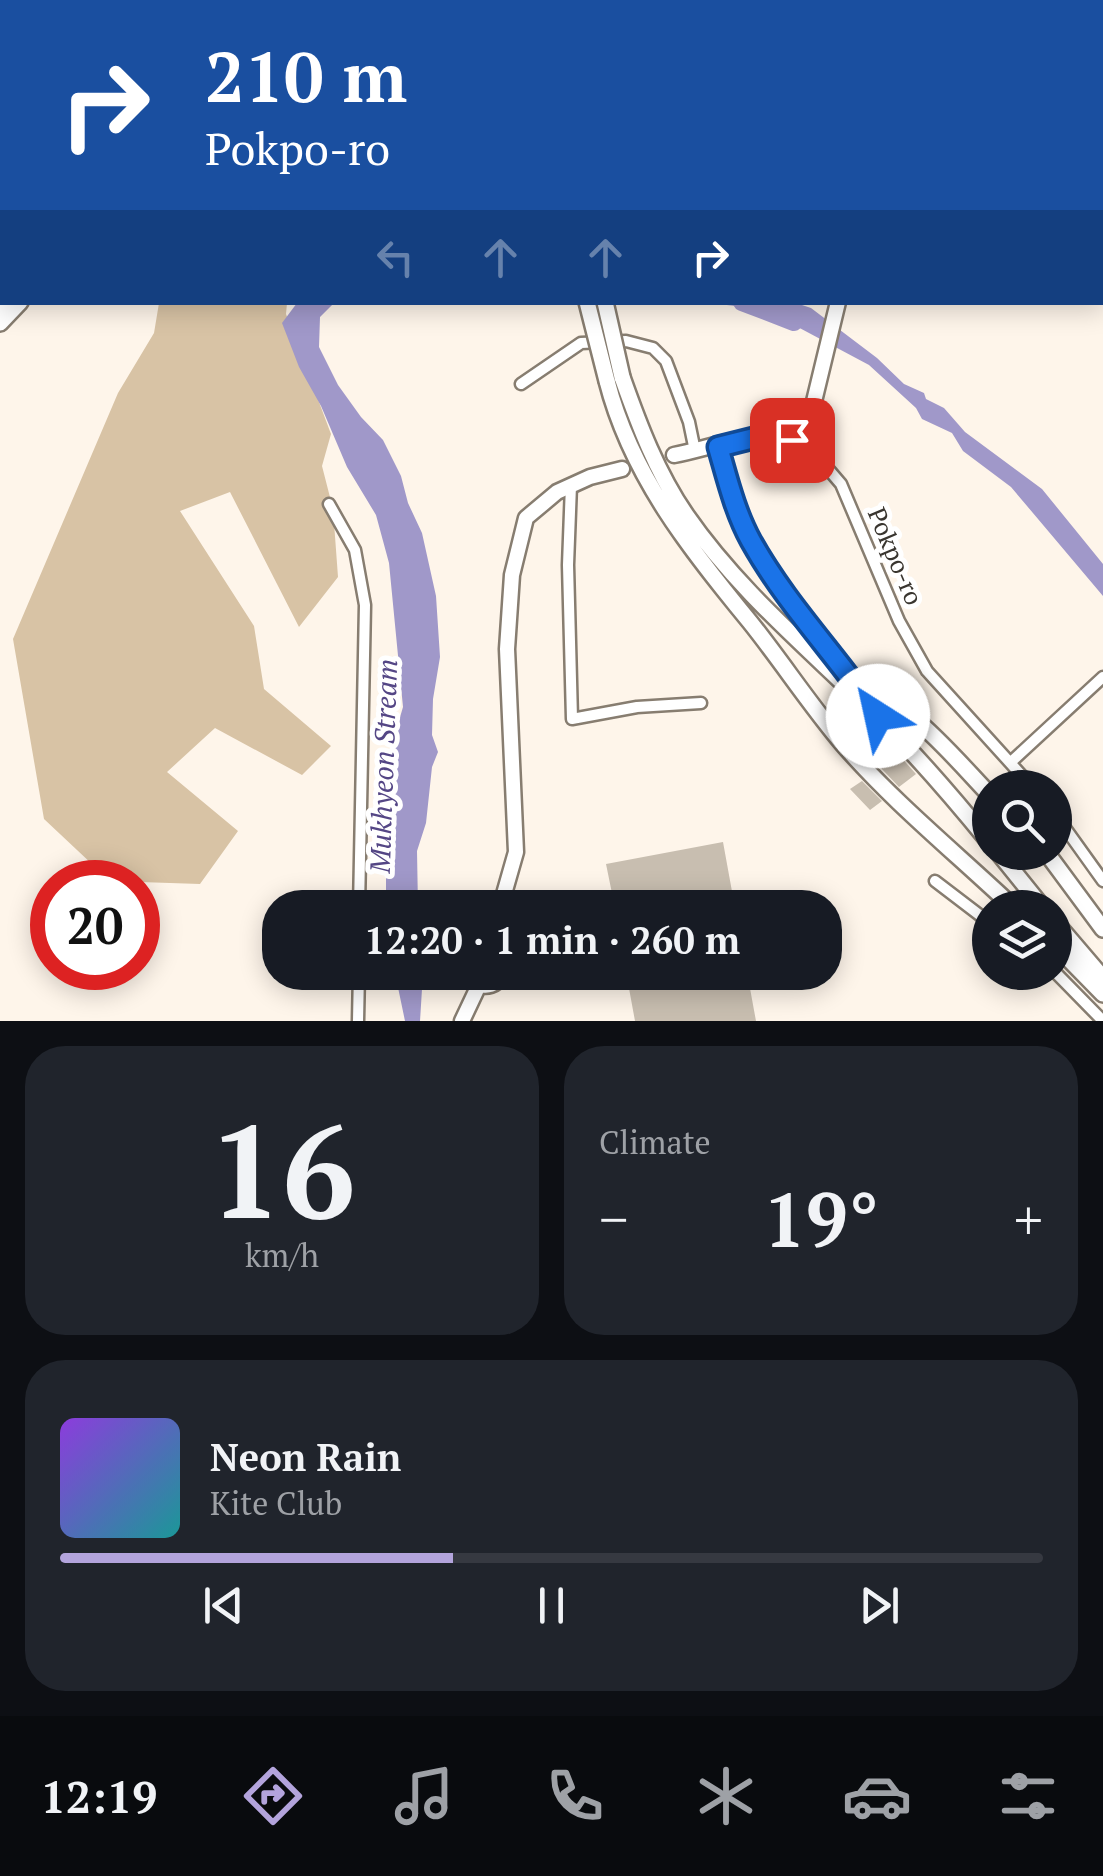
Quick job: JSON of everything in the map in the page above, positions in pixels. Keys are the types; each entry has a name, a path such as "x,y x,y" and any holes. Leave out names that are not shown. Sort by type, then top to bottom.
{"highway":[{"path":"588,305 614,379 684,512 729,572 851,686 972,823"},
{"path":"606,305 622,430 652,490 708,574 842,743 878,782 995,890"},
{"path":"851,686 879,694 906,712 972,776"},
{"path":"1012,870 1029,890"},
{"path":"1059,870 1103,929"},
{"path":"1072,942 1103,978"},
{"path":"1072,962 1103,994"}],"main road":[{"path":"674,455 766,435 792,440 803,447 837,305"},
{"path":"505,890 516,852 507,649 512,575 526,518 571,485 622,470"},
{"path":"462,1021 477,990"}],"street":[{"path":"520,384 582,343 626,341 653,348 666,360 689,422 695,451"},
{"path":"718,447 752,543 851,686"},
{"name":"Pokpo-ro","path":"803,447 824,463 841,484 899,621 927,672 1017,770"},
{"path":"571,485 568,565 572,719 637,707 701,703"},
{"path":"329,504 356,550 364,606 360,890"},
{"path":"1011,762 1103,677"},
{"path":"1072,838 1103,881"},
{"path":"936,880 972,909"},
{"path":"358,1021 359,990"},
{"path":"1072,990 1102,1021"}],"shaded area":[{"path":"159,305 287,305 286,314 331,434 322,466 333,509 338,577 299,627 230,492 180,511 254,626 264,689 331,746 302,775 215,728 167,772 238,831 200,884 160,883 160,860 88,860 44,819 13,639 118,393 154,333"},
{"path":"296,305 332,305 320,317 319,347 338,385 383,440 422,533 436,596 440,657 432,735 438,752 417,851 418,890 386,890 386,804 391,748 403,707 389,563 376,515 347,467 282,323"},
{"path":"727,305 811,308 877,358 904,384 944,408 965,432 1042,489 1103,564 1103,596 1011,487 963,451 952,433 922,419 916,408 869,365 764,309"},
{"path":"399,990 422,990 420,1021 405,1021"}],"building":[{"path":"898,754 916,774 899,787 880,767"},
{"path":"862,781 882,801 870,810 850,789"},
{"path":"723,842 732,890 611,890 606,864"},
{"path":"629,990 750,990 756,1021 635,1021"}],"waterway":[{"name":"Mukhyeon Stream","path":"750,305 794,322"}],"route":[{"path":"792,440 766,435 718,447 743,526 774,580 878,716"}]}
